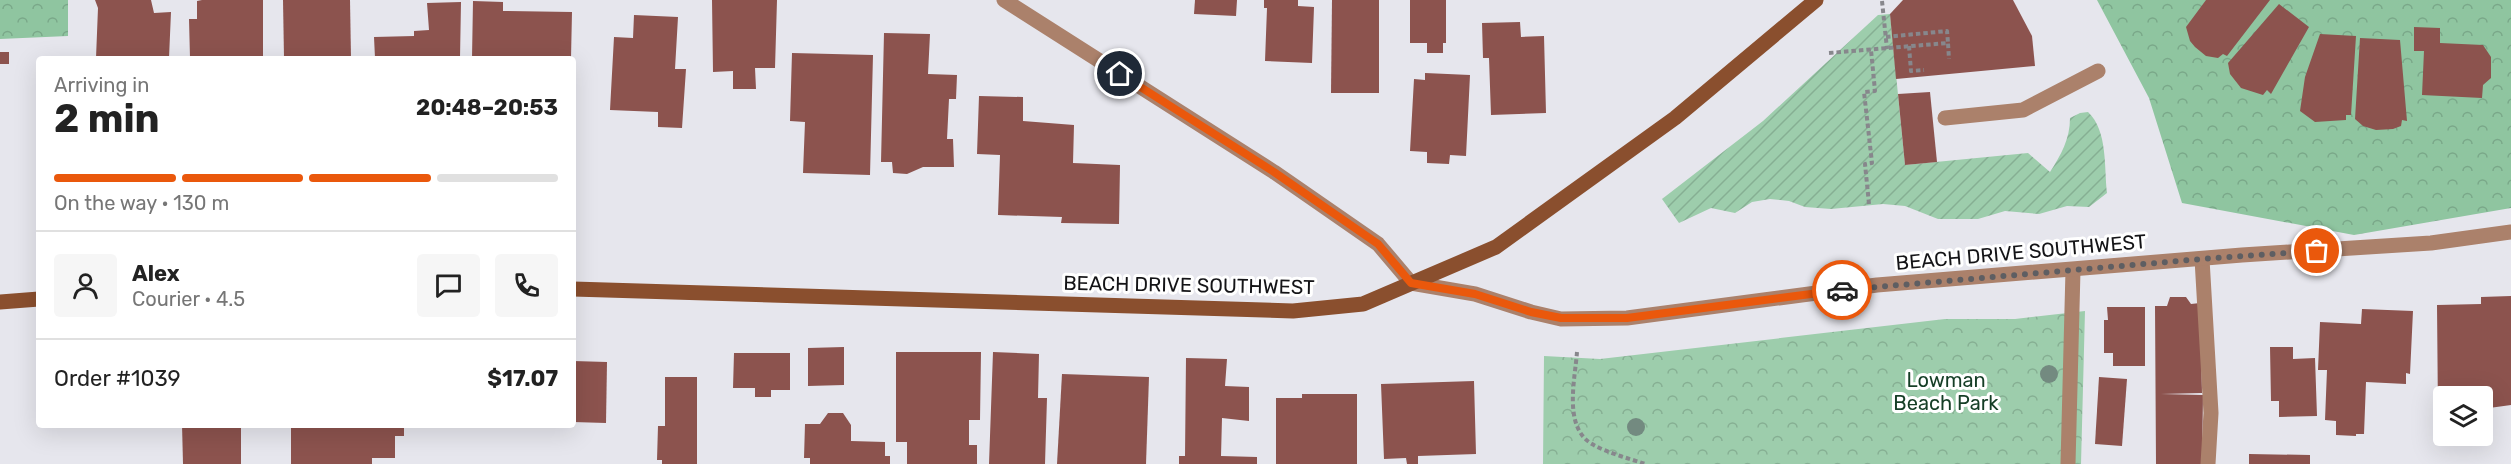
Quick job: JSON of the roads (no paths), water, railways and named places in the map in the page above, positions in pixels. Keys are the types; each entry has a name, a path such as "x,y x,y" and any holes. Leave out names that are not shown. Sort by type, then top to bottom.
{"main road":[{"path":"1411,283 1501,244 1675,118 1816,0"},
{"name":"BEACH DRIVE SOUTHWEST","path":"576,289 1293,311 1363,304 1411,283"},
{"path":"0,302 36,299"}],"street":[{"path":"1004,0 1274,172 1378,244 1411,283"},
{"path":"1945,118 2023,110 2098,71"},
{"name":"BEACH DRIVE SOUTHWEST","path":"1411,283 1475,294 1531,312 1561,318 1627,318 1877,285 2431,243 2511,232"},
{"path":"2202,259 2211,413 2208,464"},
{"path":"2068,464 2073,270"}],"park label":[{"name":"Lowman Beach Park","path":"1946,392"}]}
